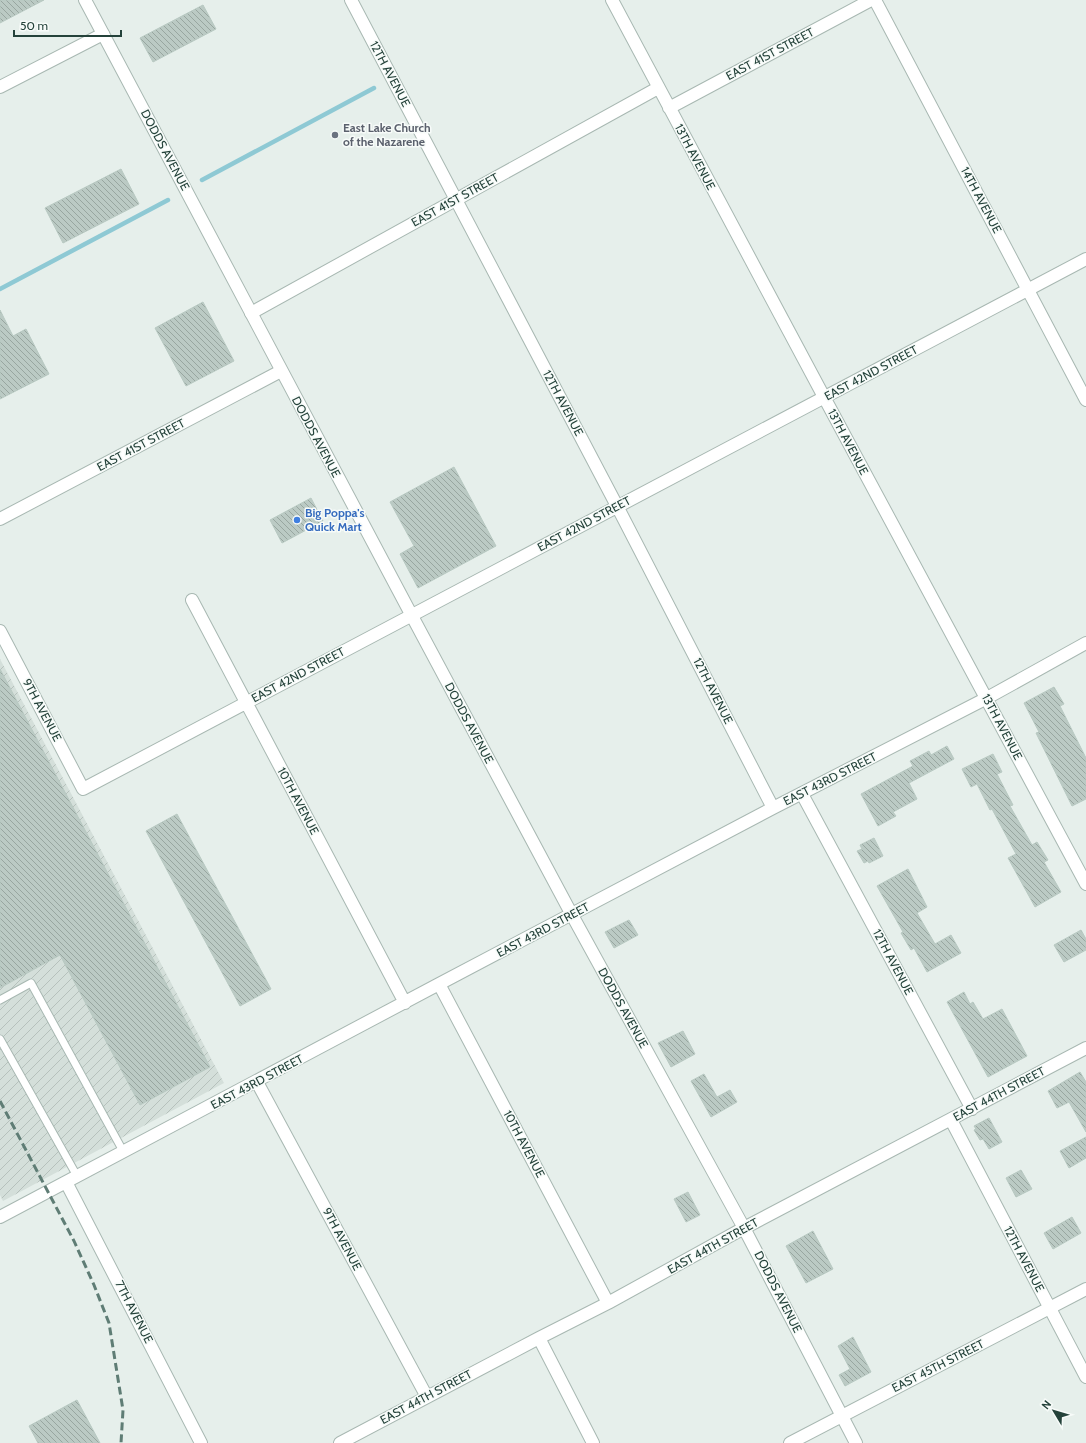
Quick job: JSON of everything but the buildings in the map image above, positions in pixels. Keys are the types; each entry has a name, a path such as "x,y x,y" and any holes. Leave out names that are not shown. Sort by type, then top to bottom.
{"street":[{"name":"DODDS AVENUE","path":"85,0 572,915 744,1228 856,1443"},
{"name":"12TH AVENUE","path":"350,0 617,506 773,808"},
{"name":"13TH AVENUE","path":"612,0 1086,884"},
{"name":"EAST 41ST STREET","path":"669,108 871,0"},
{"name":"14TH AVENUE","path":"875,0 1086,400"},
{"path":"0,87 103,34"},
{"name":"EAST 41ST STREET","path":"251,313 658,88"},
{"name":"EAST 42ND STREET","path":"83,789 1086,259"},
{"name":"EAST 41ST STREET","path":"0,519 281,370"},
{"name":"10TH AVENUE","path":"192,600 405,1003"},
{"name":"9TH AVENUE","path":"0,631 83,789"},
{"name":"EAST 43RD STREET","path":"0,1217 773,808 987,698 1086,643"},
{"name":"12TH AVENUE","path":"802,794 972,1109"},
{"name":"10TH AVENUE","path":"439,984 608,1303"},
{"name":"EAST 44TH STREET","path":"340,1443 608,1303 744,1228 1086,1048"},
{"name":"9TH AVENUE","path":"257,1082 427,1397"},
{"name":"12TH AVENUE","path":"951,1120 1086,1377"},
{"name":"7TH AVENUE","path":"72,1179 201,1443"},
{"name":"EAST 45TH STREET","path":"790,1443 1086,1289"},
{"path":"539,1338 593,1443"}],"lane":[{"path":"0,1000 31,983 123,1152"},
{"path":"0,1039 72,1179"}],"shaded area":[{"path":"0,659 224,1083 3,1201 0,1195"}],"waterway":[{"path":"202,180 374,88"},
{"path":"0,289 168,200"}],"railway":[{"path":"0,1101 74,1241 109,1323 123,1410 121,1443"}],"place":[{"name":"East Lake Church of the Nazarene","path":"335,135"},
{"name":"Big Poppa's Quick Mart","path":"297,520"}]}
